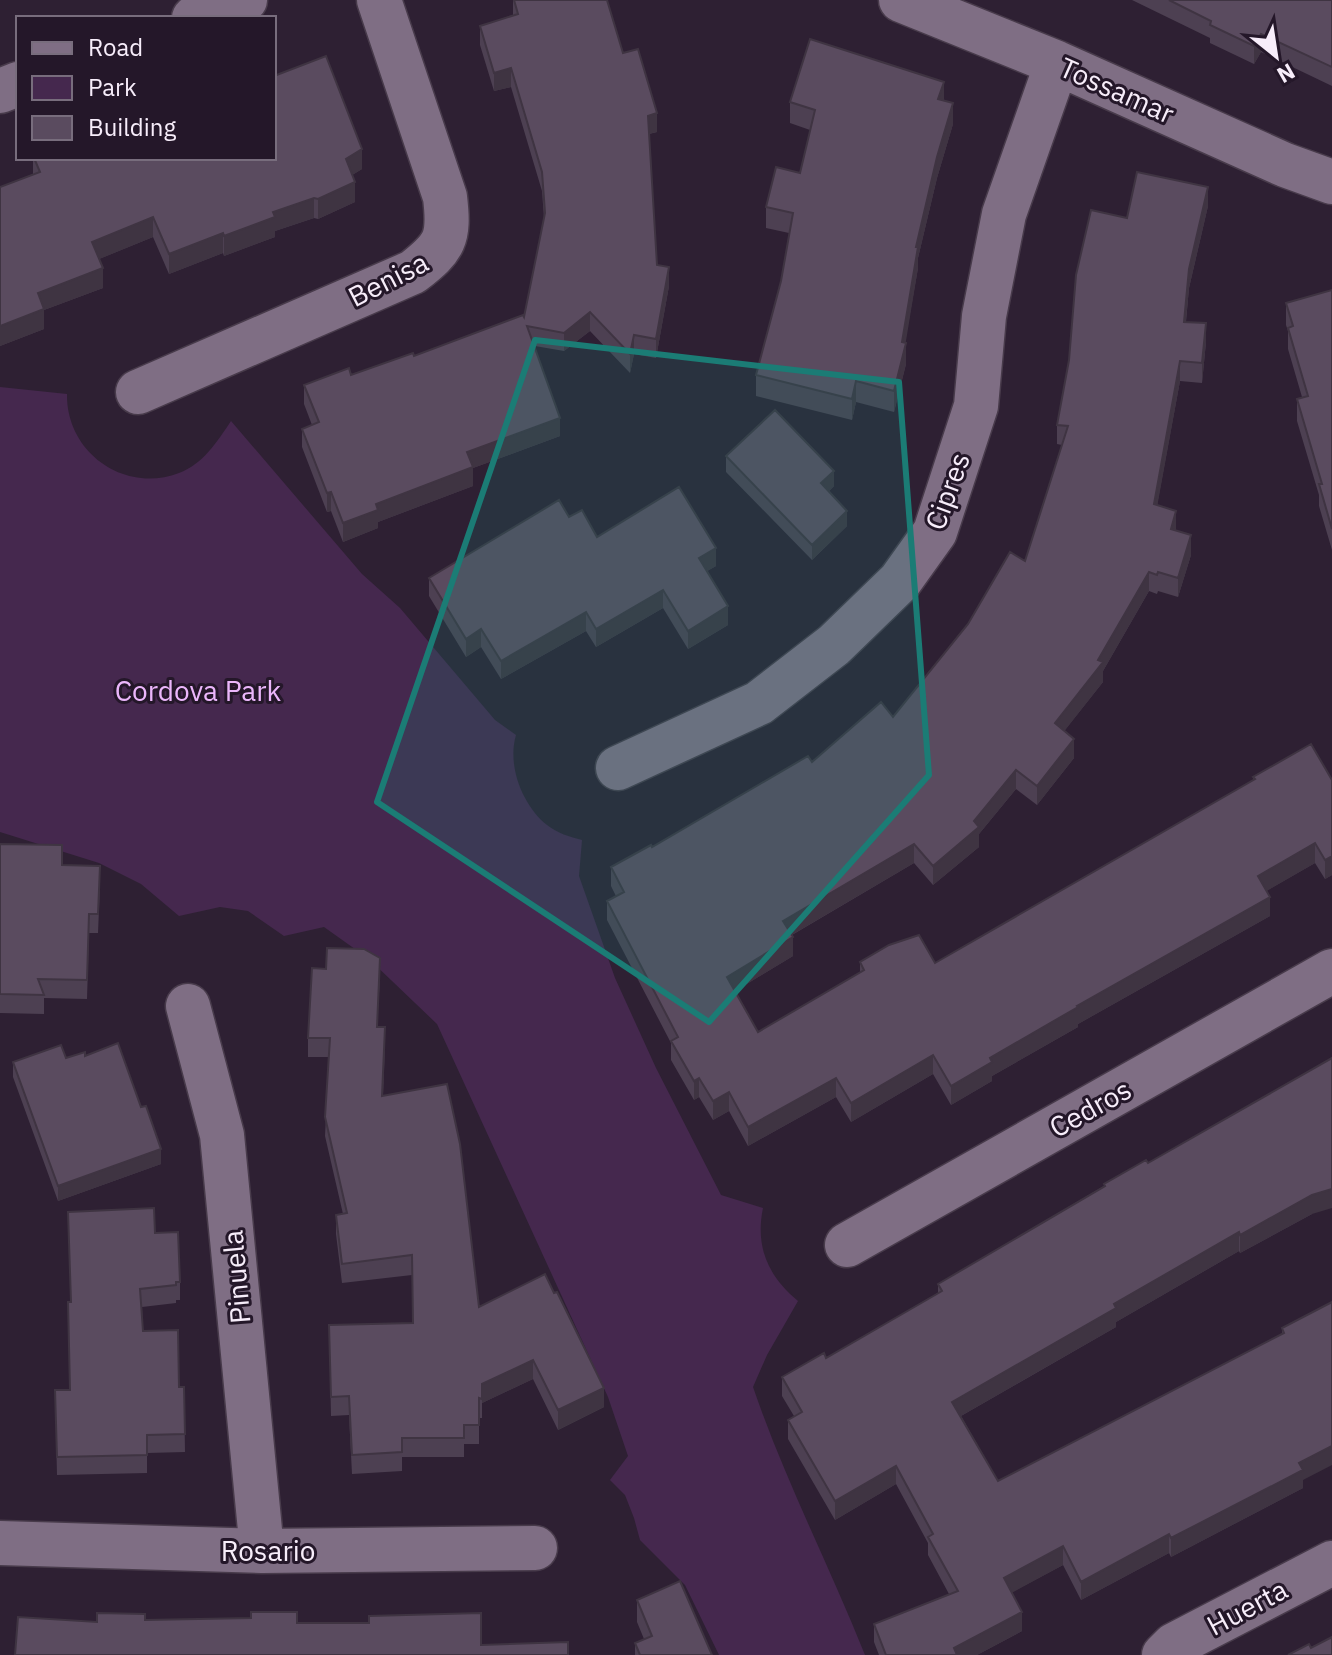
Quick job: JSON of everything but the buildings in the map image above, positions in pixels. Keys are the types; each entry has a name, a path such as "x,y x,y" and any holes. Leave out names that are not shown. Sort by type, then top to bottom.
{"street":[{"path":"200,16 245,0"},
{"name":"Benisa","path":"138,392 413,272 438,252 448,224 445,197 379,0"},
{"name":"Tossamar","path":"901,0 1057,63 1285,165 1332,182"},
{"name":"Cipres","path":"618,768 759,703 834,645 889,592 935,532 976,406 984,316 1004,214 1057,63"},
{"name":"Cedros","path":"847,1245 1332,971"},
{"name":"Pinuela","path":"188,1006 222,1135 262,1551"},
{"name":"Rosario","path":"0,1543 262,1551 535,1548"},
{"name":"Huerta","path":"1164,1655 1174,1645 1332,1563"}],"highlighted area":[{"path":"535,340 899,382 929,775 709,1022 377,802"}],"green space":[{"name":"Cordova Park","path":"0,387 67,394 69,415 76,434 87,450 119,473 138,478 158,478 188,469 209,452 231,421 362,574 400,608 495,720 516,735 515,771 530,807 551,828 582,840 579,876 615,978 656,1068 721,1195 763,1208 761,1235 766,1260 779,1281 798,1301 767,1355 753,1387 865,1655 719,1655 685,1585 640,1540 625,1495 610,1480 628,1456 608,1397 437,1024 369,959 324,927 284,936 248,911 220,907 179,916 141,884 99,863 0,832"}]}
